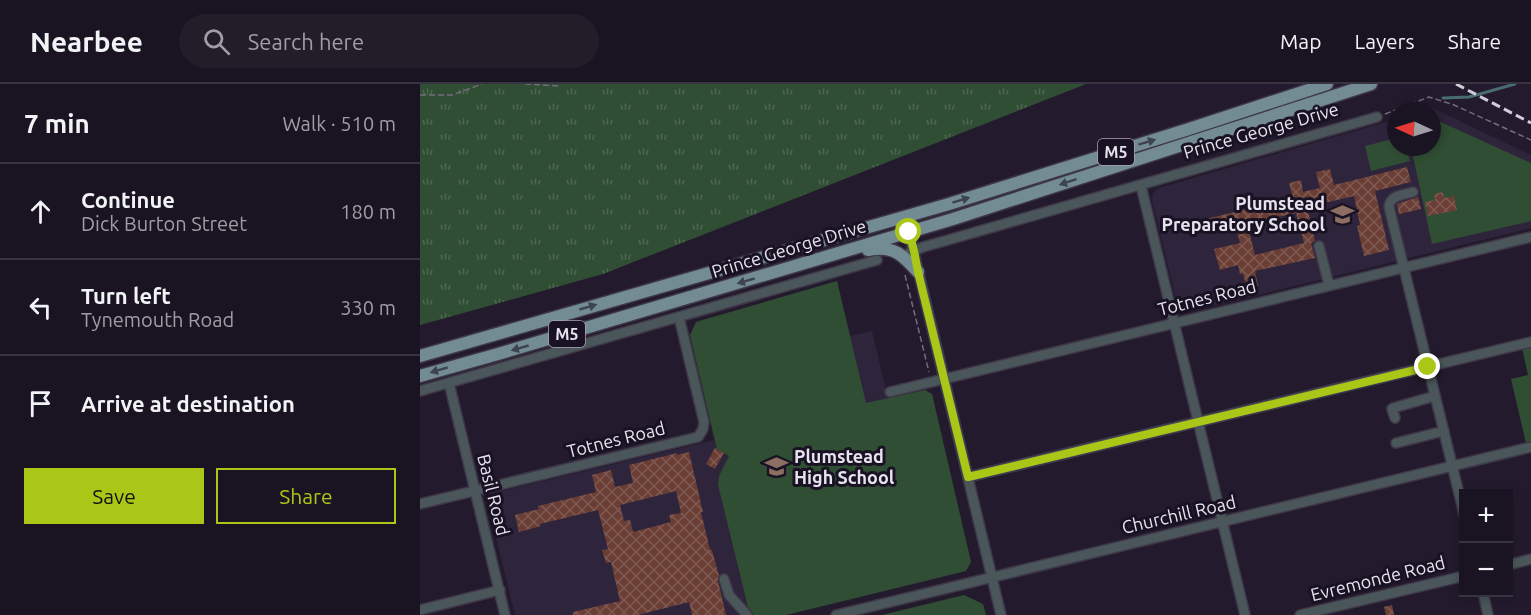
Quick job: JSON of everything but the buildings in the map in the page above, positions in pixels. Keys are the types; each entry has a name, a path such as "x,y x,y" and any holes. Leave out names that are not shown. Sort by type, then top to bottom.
{"main road":[{"name":"Prince George Drive","path":"420,356 905,216 1178,133 1327,84"},
{"name":"Prince George Drive","path":"420,376 909,232 1368,85"},
{"path":"802,264 876,249 893,250 909,253 918,272"}],"street":[{"name":"Prince George Drive","path":"909,253 1377,117"},
{"path":"1141,186 1245,615"},
{"path":"1413,192 1394,198 1389,204 1459,494"},
{"path":"905,216 909,232 909,253"},
{"name":"Totnes Road","path":"890,392 1531,237"},
{"path":"1319,246 1329,285"},
{"path":"420,392 878,260"},
{"path":"918,272 1001,615"},
{"name":"Totnes Road","path":"420,504 698,437 702,432 704,422 679,317"},
{"path":"968,477 1531,342"},
{"name":"Basil Road","path":"449,383 506,615"},
{"path":"1395,418 1393,408 1435,396"},
{"path":"1396,442 1443,431"},
{"name":"Churchill Road","path":"836,615 1531,447"},
{"path":"1513,564 1531,559"},
{"name":"Evremonde Road","path":"1300,615 1459,577"},
{"path":"724,579 729,596 747,615"},
{"path":"420,610 500,590"},
{"path":"1484,597 1488,615"}],"path":[{"path":"420,95 452,95 482,84"},
{"path":"525,84 559,86"},
{"path":"1377,117 1430,97 1454,105 1531,140"},
{"path":"904,270 929,373"}],"shaded area":[{"name":"Plumstead Preparatory School","path":"1441,112 1531,155 1531,228 1192,311 1184,309 1177,303 1152,200 1153,193 1159,188 1387,122 1387,156 1441,156"},
{"name":"Plumstead High School","path":"837,281 850,336 872,331 888,398 925,390 932,394 971,562 966,571 786,615 515,615 487,500 490,494 714,440 690,335 696,322"}],"green space":[{"path":"420,84 1086,84 603,274 420,325"},
{"path":"1441,122 1531,163 1531,221 1432,244 1413,156 1441,156"},
{"path":"1387,140 1387,156 1409,156 1410,161 1371,171 1365,146"},
{"name":"Plumstead High School","path":"837,281 866,403 925,390 932,394 971,562 966,571 786,615 754,615 748,607 718,485 719,476 729,456 717,449 690,335 696,322"},
{"path":"1531,346 1531,442 1526,443 1511,379 1528,375 1522,348"},
{"path":"964,595 983,604 986,615 882,615"}],"waterway":[{"path":"1443,98 1469,97 1515,84"}],"railway":[{"path":"1456,84 1531,123"}],"place":[{"name":"Plumstead Preparatory School","path":"1343,214"},
{"name":"Plumstead High School","path":"776,467"}],"route":[{"path":"909,232 968,477 1428,367"}]}
